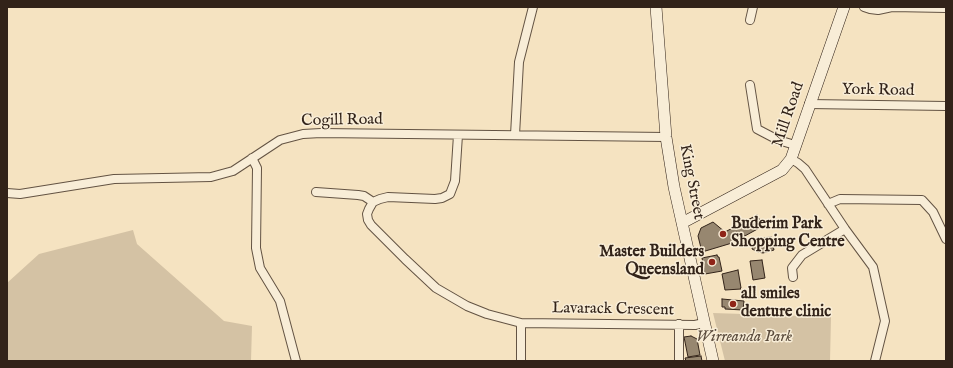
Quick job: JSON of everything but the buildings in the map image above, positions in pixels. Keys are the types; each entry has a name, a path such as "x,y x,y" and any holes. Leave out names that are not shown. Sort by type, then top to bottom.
{"main road":[{"name":"King Street","path":"656,7 666,136 674,187 713,361"},
{"name":"Mill Road","path":"682,223 782,170 791,159 844,7"}],"street":[{"path":"515,135 520,62 534,7"},
{"path":"750,20 753,7"},
{"path":"864,7 878,10 892,7 946,8"},
{"path":"750,85 757,130 778,140 795,145"},
{"name":"York Road","path":"809,104 946,106"},
{"name":"Cogill Road","path":"7,193 20,194 114,179 211,177 233,171 280,140 302,134 666,136"},
{"path":"316,192 364,196 373,202 388,197 442,198 450,194 455,181 458,135"},
{"path":"252,158 257,168 256,248 260,268 280,301 296,361"},
{"path":"791,159 805,169 845,229 873,266 885,321 875,361"},
{"path":"828,204 840,199 922,200 933,212 946,239"},
{"name":"Lavarack Crescent","path":"373,202 367,214 368,220 371,225 405,259 436,288 467,306 487,314 521,323 695,325 704,323"},
{"path":"793,277 792,268 802,255 845,229"},
{"path":"521,323 521,361"},
{"path":"679,324 679,361"}],"green space":[{"path":"133,230 137,244 224,321 252,326 251,361 7,361 7,283 39,254"},
{"name":"Wirreanda Park","path":"713,313 831,317 830,361 725,361"}],"place":[{"name":"Buderim Park Shopping Centre","path":"723,234"},
{"name":"Master Builders Queensland","path":"712,262"},
{"name":"all smiles denture clinic","path":"733,304"}]}
